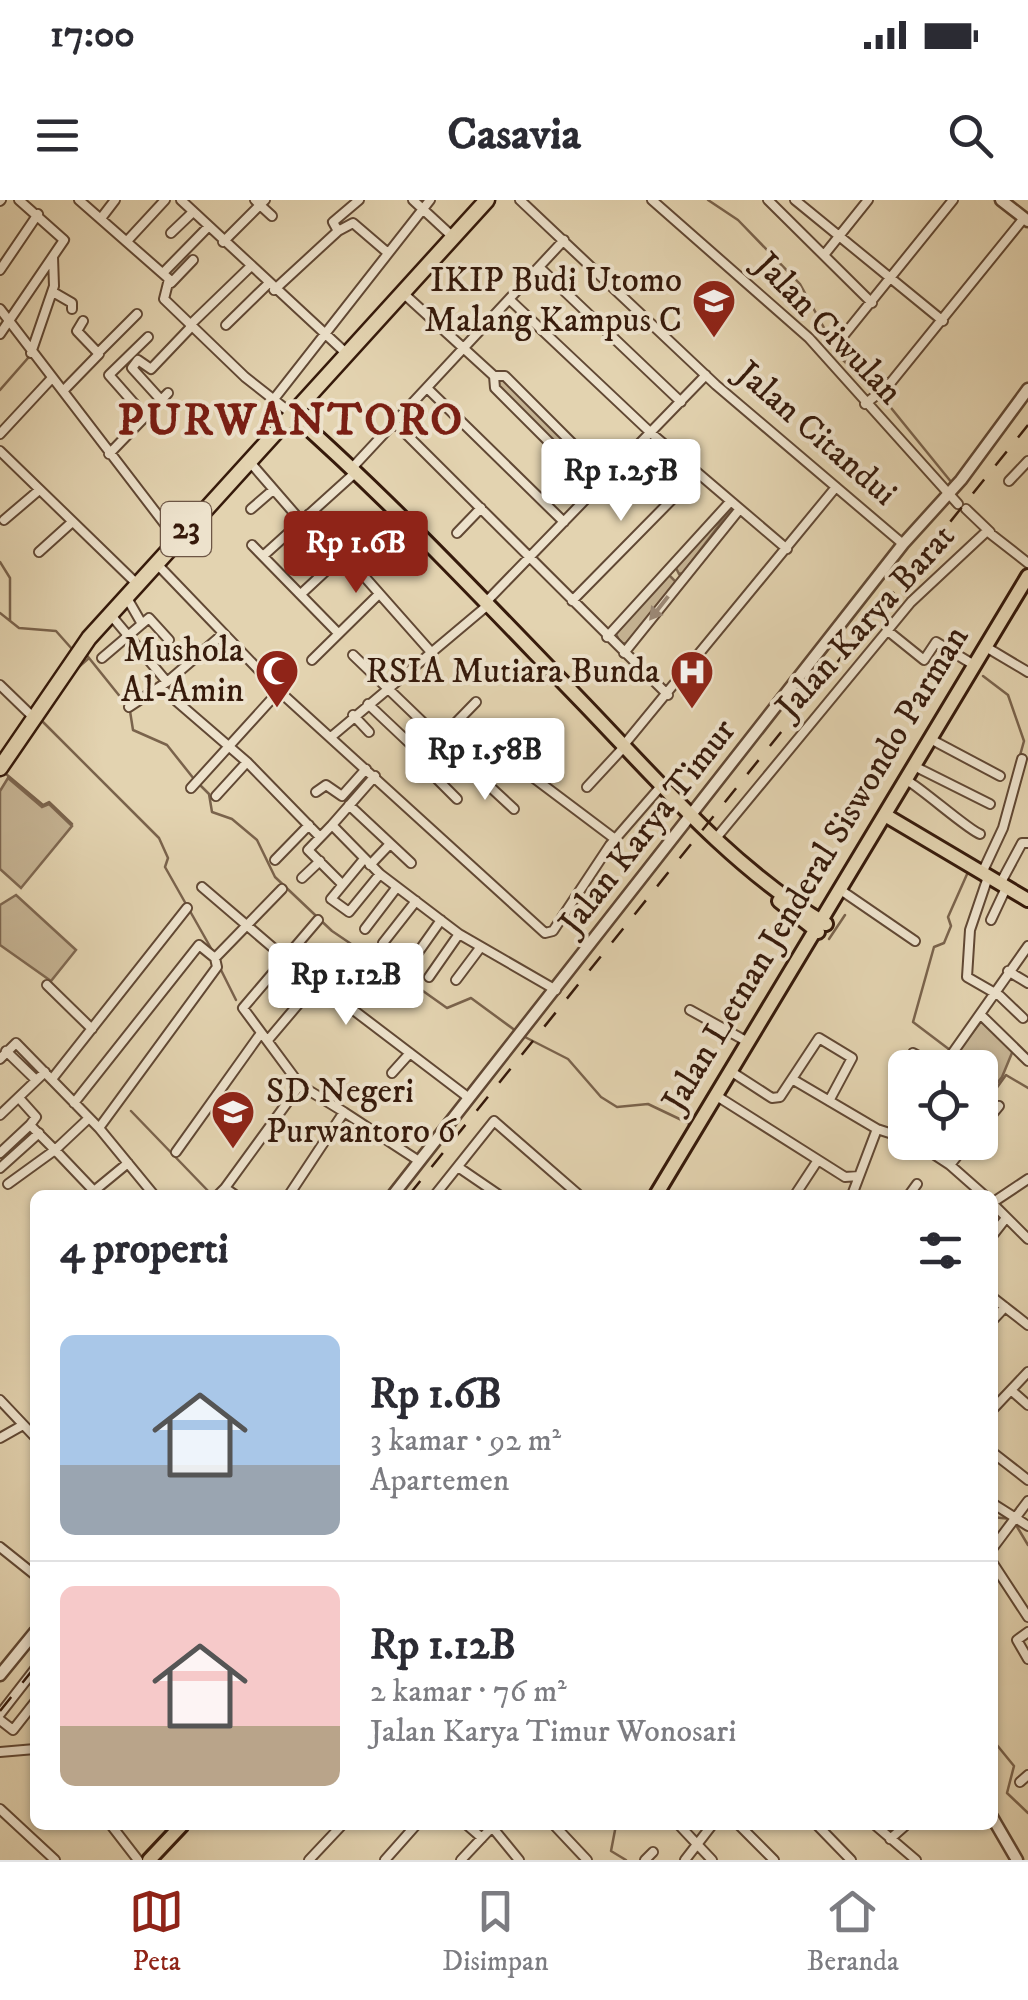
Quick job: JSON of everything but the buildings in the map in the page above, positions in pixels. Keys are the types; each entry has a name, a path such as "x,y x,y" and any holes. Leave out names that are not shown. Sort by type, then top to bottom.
{"highway":[{"name":"23","path":"0,768 32,716 110,614 486,200"}],"main road":[{"path":"292,414 354,470 662,785 764,881 765,887 819,927"},
{"name":"Jalan Letnan Jenderal Siswondo Parman","path":"660,1190 735,1074 1028,576"},
{"name":"Jalan Letnan Jenderal Siswondo Parman","path":"666,1190 746,1042 844,894 1028,588"},
{"path":"890,818 1028,900"},
{"path":"149,1860 177,1830"},
{"path":"161,1860 189,1830"}],"street":[{"path":"0,334 64,240 19,200"},
{"path":"79,200 102,216 171,282"},
{"path":"102,216 115,200"},
{"path":"128,240 165,200"},
{"path":"338,230 332,223 359,200"},
{"path":"413,200 454,238"},
{"path":"274,400 430,200"},
{"name":"Jalan Citandui","path":"520,200 706,375 902,544"},
{"name":"Jalan Ciwulan","path":"652,200 809,338 864,404 953,489 962,506 990,532"},
{"path":"795,200 943,321"},
{"path":"824,254 868,200"},
{"path":"888,386 841,345 842,337 953,200"},
{"path":"864,404 888,386 1026,220 1001,200"},
{"path":"338,201 346,210"},
{"path":"223,242 260,202 272,216"},
{"path":"772,202 872,303"},
{"path":"171,232 188,204 223,242 347,354"},
{"path":"0,270 38,214"},
{"path":"226,325 338,230 353,223 388,253"},
{"path":"163,274 208,227"},
{"path":"263,556 354,470 564,240"},
{"path":"32,353 52,292 53,257"},
{"path":"193,260 171,282 164,300 292,414"},
{"path":"108,454 164,396 132,368 138,360 150,369 250,267"},
{"path":"539,268 680,402"},
{"path":"52,292 72,304 72,309"},
{"path":"403,293 494,376 495,388 560,453 575,456 602,482"},
{"path":"510,300 650,433 788,549"},
{"path":"0,309 177,540"},
{"path":"63,391 138,314"},
{"path":"83,322 77,331 99,352"},
{"path":"146,417 110,375 148,336"},
{"path":"331,738 353,715 487,604 706,375"},
{"path":"494,376 505,376 573,444 575,456"},
{"path":"0,434 52,378"},
{"path":"427,388 564,522"},
{"name":"Jalan Karya Timur","path":"397,1190 902,544 953,489 1028,389"},
{"path":"395,423 668,695"},
{"path":"0,451 70,524 136,584"},
{"path":"1009,481 1028,460"},
{"path":"249,461 273,490 345,554 432,652"},
{"path":"572,601 697,474"},
{"path":"587,787 668,695 836,487"},
{"path":"251,509 273,490"},
{"path":"4,520 38,491"},
{"path":"608,636 730,502"},
{"path":"457,534 481,508"},
{"path":"624,653 739,510"},
{"path":"39,552 70,524"},
{"name":"Jalan Karya Barat","path":"717,838 888,631 956,556 990,532 1028,563"},
{"path":"252,545 338,634"},
{"path":"300,594 345,554"},
{"path":"156,563 279,691 547,933 615,839 662,785"},
{"path":"669,568 682,579"},
{"path":"312,660 379,594"},
{"path":"126,596 142,624"},
{"path":"110,614 163,685 247,762 320,837"},
{"path":"102,658 151,619 168,640"},
{"path":"888,631 924,660 936,642 974,665"},
{"path":"129,706 163,685 223,634"},
{"path":"991,650 1028,672"},
{"path":"353,655 514,809"},
{"path":"0,685 32,716"},
{"path":"195,784 279,691"},
{"path":"440,739 476,702"},
{"path":"368,704 421,754 420,762 457,799"},
{"path":"353,715 369,732"},
{"path":"936,742 1000,776"},
{"path":"470,770 491,746"},
{"path":"1022,759 970,930 967,978 994,993 1023,1018"},
{"path":"487,784 510,760 615,839"},
{"path":"216,796 247,762"},
{"path":"316,792 326,785 343,796 366,769"},
{"path":"920,769 990,804"},
{"path":"342,884 308,850 375,776"},
{"path":"911,783 952,810 970,831 980,834"},
{"path":"349,805 411,864"},
{"path":"332,825 380,874 459,934 518,964 556,990"},
{"path":"275,860 309,826"},
{"path":"987,876 1028,842"},
{"path":"380,874 348,912 331,898 389,844"},
{"path":"302,878 320,861"},
{"path":"987,876 1000,910 991,920"},
{"path":"202,887 285,958 469,1098"},
{"path":"365,928 397,887"},
{"path":"214,958 282,889"},
{"path":"844,894 916,941"},
{"path":"383,943 416,901"},
{"path":"0,1115 36,1080 48,1076 92,1029 187,908"},
{"path":"318,920 243,1008 300,1085 420,1161"},
{"path":"407,968 441,920"},
{"path":"429,977 459,934"},
{"path":"74,1102 200,944 217,967 100,1128"},
{"path":"956,1050 1028,946"},
{"path":"456,980 480,948"},
{"path":"268,1040 346,955"},
{"path":"1008,970 1028,984"},
{"path":"47,985 92,1029"},
{"path":"690,1010 746,1042"},
{"path":"982,1016 1015,1047 1014,1052 1028,1061"},
{"path":"176,1152 261,1033"},
{"path":"735,1074 772,1098 780,1097 818,1038 852,1058 829,1101"},
{"path":"36,1080 3,1055 16,1042 100,1128 150,1190"},
{"path":"392,1073 410,1053"},
{"path":"792,1080 888,1132"},
{"path":"223,1190 300,1085"},
{"path":"0,1153 36,1117 19,1098"},
{"path":"720,1098 844,1178 849,1190"},
{"path":"292,1190 344,1112"},
{"path":"8,1184 55,1150 89,1118"},
{"path":"439,1190 492,1122 497,1122 572,1190"},
{"path":"30,1125 93,1190"},
{"path":"853,1190 877,1129"},
{"path":"0,1168 39,1133"},
{"path":"798,1190 818,1160"},
{"path":"944,1160 979,1190"},
{"path":"950,1164 953,1160"},
{"path":"95,1190 128,1163"},
{"path":"458,1167 492,1190"},
{"path":"844,1178 859,1176"},
{"path":"998,1199 1028,1179"},
{"path":"913,1190 917,1184"},
{"path":"998,1209 1028,1239"},
{"path":"998,1228 1006,1218"},
{"path":"1019,1230 1028,1221"},
{"path":"998,1301 1028,1325"},
{"path":"998,1315 1006,1307"},
{"path":"998,1404 1028,1372"},
{"path":"1012,1392 1028,1405"},
{"path":"0,1400 30,1432"},
{"path":"0,1438 23,1425"},
{"path":"998,1457 1028,1480"},
{"path":"998,1539 1028,1502"},
{"path":"998,1508 1028,1526"},
{"path":"0,1547 30,1571"},
{"path":"998,1571 1028,1617"},
{"path":"1028,1632 1017,1640 1028,1659"},
{"path":"0,1675 30,1638"},
{"path":"24,1750 0,1717 30,1676"},
{"path":"12,1731 30,1708"},
{"path":"0,1752 30,1749"},
{"path":"1020,1782 1028,1775"},
{"path":"0,1808 55,1860"},
{"path":"0,1829 11,1820"},
{"path":"998,1827 1017,1860"},
{"path":"27,1835 32,1830"},
{"path":"115,1830 138,1860"},
{"path":"315,1858 338,1830"},
{"path":"385,1860 412,1830"},
{"path":"473,1830 482,1838"},
{"path":"461,1860 489,1830"},
{"path":"496,1830 519,1860"},
{"path":"559,1830 587,1860"},
{"path":"684,1830 712,1860"},
{"path":"685,1860 708,1830"},
{"path":"744,1830 774,1860"},
{"path":"822,1830 851,1860"},
{"path":"880,1830 916,1860"},
{"path":"890,1839 900,1830"},
{"path":"645,1860 653,1852"}],"shaded area":[{"path":"504,378 570,443 569,452 562,451 497,387 496,380"},
{"path":"732,508 683,573 679,574 675,566"},
{"path":"668,574 676,582 627,643 621,644 616,634"},
{"path":"8,778 42,807 49,804 72,826 21,888 0,869 0,791"},
{"path":"16,895 76,950 51,981 0,945 0,905"},
{"path":"983,1019 1014,1048 998,1082 998,1050 959,1050"}],"waterway":[{"path":"708,200 738,220 800,284 840,357 876,392"},
{"path":"0,390 28,358"},
{"path":"883,398 952,483"},
{"path":"0,562 10,578 10,620"},
{"path":"0,613 19,628 56,631 72,649"},
{"path":"85,653 126,704"},
{"path":"73,672 89,658"},
{"path":"983,676 1008,695 1024,741 1019,759"},
{"path":"130,711 133,730 167,745 194,779"},
{"path":"40,719 159,838 168,858 165,867 212,950"},
{"path":"1010,787 1016,766"},
{"path":"6,774 43,805 49,802 72,824"},
{"path":"200,785 209,794 212,812 232,819 257,840 275,877 332,931 363,952 375,971 423,991 447,1008 471,998 516,1031"},
{"path":"950,1050 913,1022 934,947 944,943 951,926 948,917 968,872"},
{"path":"829,939 845,915"},
{"path":"219,966 236,1000"},
{"path":"523,1036 568,1059 601,1097 617,1107 648,1104 690,1124"},
{"path":"998,1086 1006,1075 1028,1088"},
{"path":"131,1111 207,1190"},
{"path":"998,1518 1011,1519"},
{"path":"1016,1525 1028,1545"},
{"path":"998,1746 1014,1766 1007,1793 1028,1813"},
{"path":"615,1830 611,1851 626,1860"}],"railway":[{"path":"413,1190 1028,425"},
{"path":"0,1711 30,1673"}],"place":[{"name":"IKIP Budi Utomo Malang Kampus C","path":"714,339"},
{"name":"Mushola Al-Amin","path":"277,709"},
{"name":"RSIA Mutiara Bunda","path":"692,710"},
{"name":"SD Negeri Purwantoro 6","path":"233,1150"}],"district":[{"name":"PURWANTORO","path":"291,421"}]}
